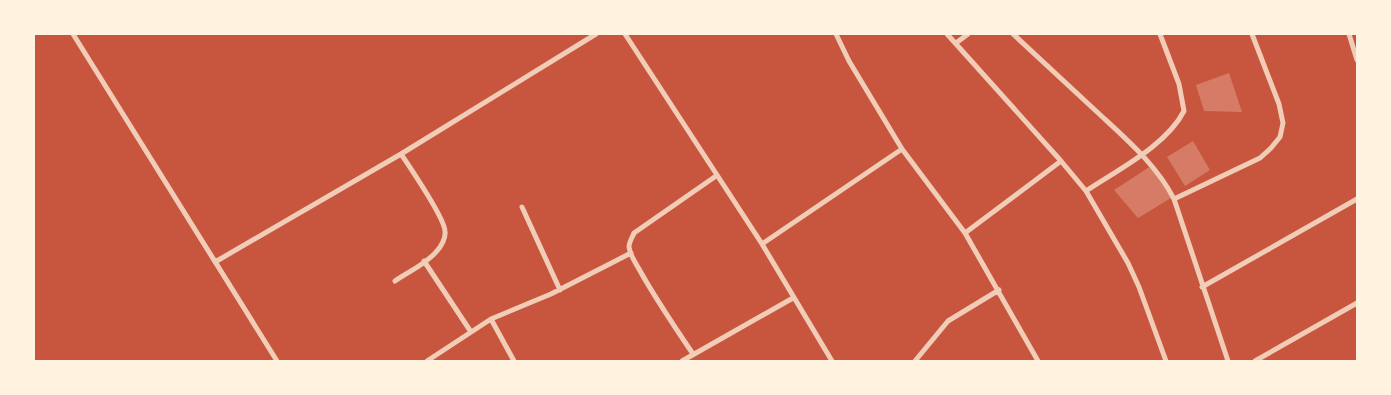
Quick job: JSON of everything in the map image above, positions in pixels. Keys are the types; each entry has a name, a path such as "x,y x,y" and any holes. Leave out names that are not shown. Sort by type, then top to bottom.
{"street":[{"path":"73,34 277,361"},
{"path":"215,262 401,154 596,34"},
{"path":"625,34 762,244 832,361"},
{"path":"836,34 849,61 902,149 965,233 1038,361"},
{"path":"947,34 1086,191 1128,263 1139,287 1166,361"},
{"path":"956,44 968,34"},
{"path":"1013,34 1141,154 1166,183 1174,199 1228,361"},
{"path":"1086,191 1160,140 1182,115 1184,108 1179,84 1160,34"},
{"path":"1174,199 1260,158 1280,137 1283,123 1279,104 1252,34"},
{"path":"1348,34 1357,60"},
{"path":"762,244 902,149"},
{"path":"395,281 436,252 446,233 437,211 401,154"},
{"path":"965,233 1061,161"},
{"path":"693,354 668,318 630,253 629,246 634,233 716,176"},
{"path":"1202,287 1357,199"},
{"path":"522,207 560,290"},
{"path":"427,361 491,319 560,290 630,253"},
{"path":"424,261 471,332"},
{"path":"915,361 948,321 999,290"},
{"path":"682,361 793,298"},
{"path":"1255,361 1357,303"},
{"path":"491,319 514,361"}],"building":[{"path":"1229,73 1242,112 1204,111 1196,85"},
{"path":"1193,141 1210,170 1185,186 1167,157"},
{"path":"1151,166 1171,198 1138,218 1114,190"}]}
